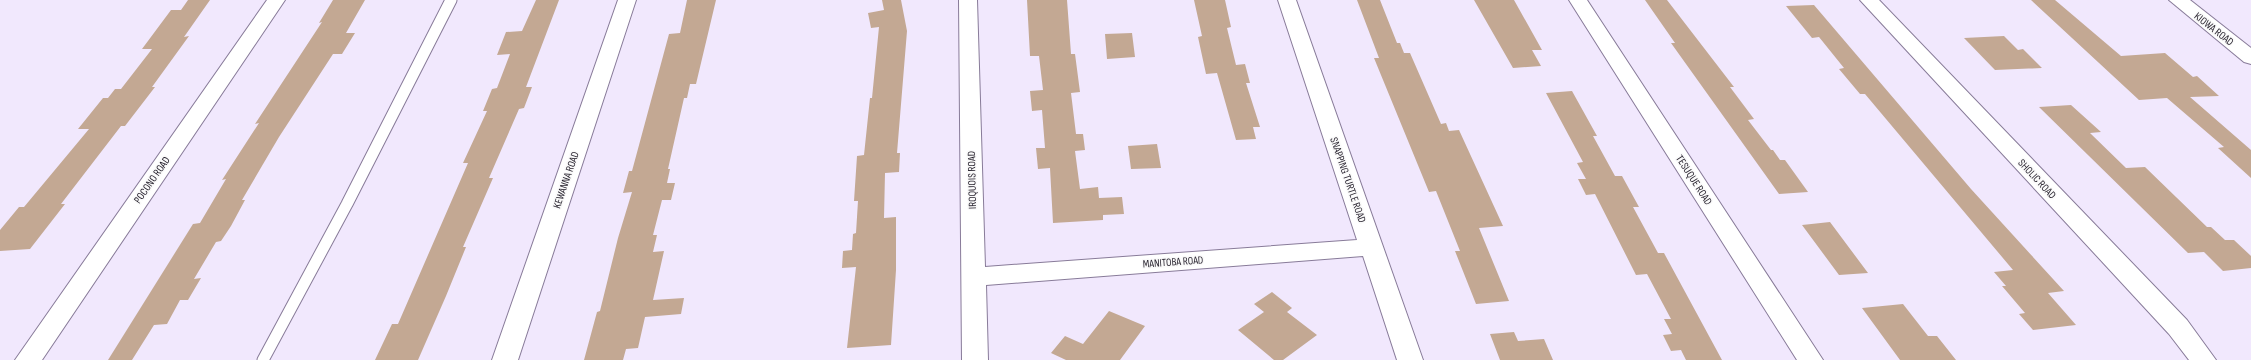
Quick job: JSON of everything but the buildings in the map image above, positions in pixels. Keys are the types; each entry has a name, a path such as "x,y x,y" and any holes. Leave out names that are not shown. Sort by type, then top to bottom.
{"street":[{"name":"POCONO ROAD","path":"28,360 276,0"},
{"name":"KEWANNA ROAD","path":"505,360 627,0"},
{"name":"IROQUOIS ROAD","path":"968,0 975,360"},
{"name":"SNAPPING TURTLE ROAD","path":"1287,0 1410,360"},
{"name":"TESUQUE ROAD","path":"1578,0 1810,360"},
{"name":"SHOLIC ROAD","path":"1868,0 2178,327 2203,360"},
{"name":"KIOWA ROAD","path":"2178,0 2251,58"},
{"name":"MANITOBA ROAD","path":"974,277 1372,248"}],"lane":[{"path":"262,360 350,197 452,0"}]}
